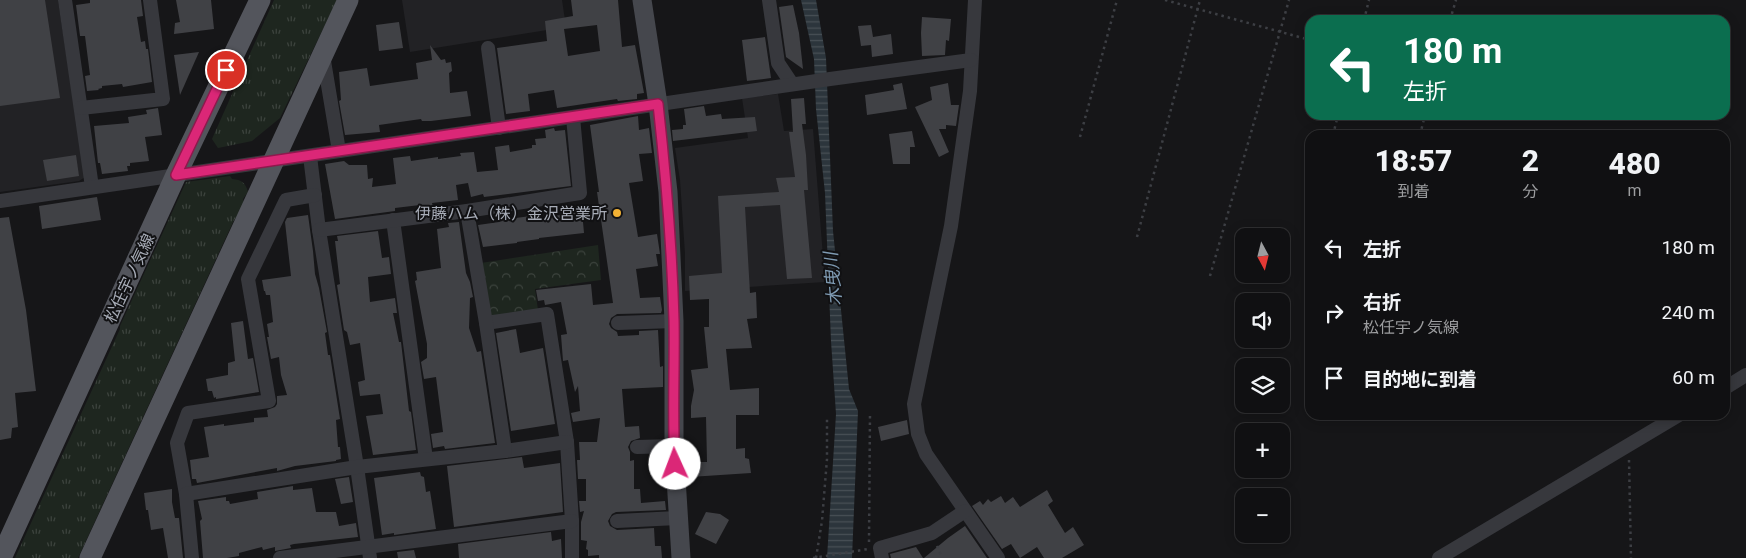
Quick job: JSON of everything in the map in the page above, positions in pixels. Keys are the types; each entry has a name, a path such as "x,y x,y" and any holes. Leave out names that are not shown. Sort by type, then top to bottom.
{"main road":[{"name":"松任宇ノ気線","path":"1,558 176,175 260,0"},
{"path":"90,558 348,0"}],"street":[{"path":"66,0 92,188"},
{"path":"81,108 163,99 150,0"},
{"path":"642,0 658,104 668,192 674,322 674,446 681,558"},
{"path":"769,0 778,63 792,84"},
{"path":"975,0 970,91 951,226 914,404 918,434 926,454 998,558"},
{"path":"488,48 499,128"},
{"path":"323,53 339,151"},
{"path":"0,200 792,84 971,60"},
{"path":"319,230 467,211 580,193 573,117"},
{"path":"310,156 319,230 369,552"},
{"path":"192,558 186,494 176,443 188,413 269,401 248,279 286,200 315,195"},
{"path":"467,211 505,451"},
{"path":"393,220 426,459"},
{"path":"486,323 547,314 567,442 572,521 572,558"},
{"path":"618,323 674,322"},
{"path":"1730,385 1746,375"},
{"path":"1439,558 1672,420"},
{"path":"186,494 357,466 505,451 567,442"},
{"path":"636,447 674,446"},
{"path":"882,558 880,548 932,533 965,511"},
{"path":"617,520 677,518"},
{"path":"280,558 369,552 572,521"}],"path":[{"path":"1080,137 1117,0"},
{"path":"1165,0 1305,39"},
{"path":"1137,237 1200,0"},
{"path":"1210,276 1289,0"},
{"path":"1365,15 1369,0"},
{"path":"1452,15 1456,0"},
{"path":"827,418 827,459 822,521 815,558 869,549 870,413"},
{"path":"1629,445 1631,558"}],"shaded area":[{"path":"0,0 58,0 85,177 79,181 0,192"},
{"path":"402,0 562,0 566,27 410,52"},
{"path":"778,94 784,131 813,129 825,282 685,291 685,254 680,180 675,148 748,138 742,98"}],"green space":[{"path":"274,0 337,0 280,118 252,141 218,148 212,139"},
{"path":"230,176 232,179 243,182 246,186 248,192 243,199 245,207 234,220 78,558 15,558 186,182"},
{"path":"598,245 601,280 535,289 538,310 493,316 488,314 481,263"}],"water":[{"name":"木曳川","path":"801,0 816,0 826,58 833,231 849,389 858,411 852,558 827,558 836,414 825,193 816,109 814,59"}],"building":[{"path":"0,0 45,0 60,98 0,106"},
{"path":"90,0 141,0 143,16 137,17 141,42 145,41 146,49 148,49 152,82 123,87 122,84 102,86 99,90 87,91 85,76 90,75 85,36 80,36 76,5 90,3"},
{"path":"176,0 211,0 214,29 174,34 175,23 180,22"},
{"path":"571,0 618,0 622,47 635,45 644,93 637,94 637,99 618,101 617,99 557,108 554,90 528,94 530,111 506,114 497,48 547,41 545,21 573,16","holes":["597,25 600,51 568,56 564,29"]},
{"path":"793,5 799,33 803,69 786,57 779,7"},
{"path":"922,17 951,19 949,41 946,40 945,55 922,56"},
{"path":"399,22 403,48 379,51 376,25"},
{"path":"871,25 873,37 891,34 893,54 872,57 871,45 861,46 858,26"},
{"path":"765,37 771,78 747,81 742,40"},
{"path":"430,45 441,60 445,59 446,63 451,62 452,71 449,73 450,93 467,91 471,116 431,121 422,121 421,119 379,125 380,132 345,135 339,101 341,100 339,72 367,68 370,86 418,79 416,63 432,60"},
{"path":"199,52 180,95 174,55"},
{"path":"902,83 907,109 867,115 865,95 894,90 893,85"},
{"path":"948,83 951,105 959,105 956,126 946,125 946,129 939,129 949,152 939,157 915,107 932,100 930,87"},
{"path":"804,98 806,124 802,124 808,190 804,190 812,278 787,279 780,205 745,207 750,293 756,292 757,318 747,319 752,348 726,349 730,390 759,388 759,415 736,415 736,449 745,448 745,458 749,459 751,473 690,477 690,462 707,462 706,417 691,418 694,390 691,370 708,368 704,327 709,327 709,299 690,300 689,276 722,273 718,196 779,192 776,178 795,177 789,132 793,132 791,99"},
{"path":"704,106 706,116 721,114 722,119 755,117 757,131 673,141 672,130 683,129 683,125 686,125 684,109"},
{"path":"158,108 162,135 145,137 149,161 130,163 130,166 127,166 128,171 102,174 100,163 98,163 94,126 129,123 128,117 147,114 146,110"},
{"path":"638,116 639,130 649,128 652,153 639,154 643,181 629,183 638,237 657,234 660,254 656,254 658,266 636,269 640,298 660,297 662,310 661,313 617,314 611,318 609,324 617,332 618,336 639,335 639,331 658,330 660,367 663,366 663,387 622,389 625,427 639,426 640,438 631,441 628,447 630,461 634,460 634,489 640,489 641,503 665,501 666,510 616,512 612,514 608,521 610,526 617,530 654,528 655,546 661,546 662,558 599,558 599,555 588,556 588,550 586,549 587,541 581,540 581,522 584,511 580,512 579,501 586,501 586,479 578,479 577,460 580,460 579,442 597,442 600,418 573,422 571,413 580,411 578,386 575,392 568,360 563,361 561,335 567,334 561,302 545,305 544,300 538,301 536,290 591,284 593,305 613,303 597,192 599,192 590,125"},
{"path":"554,128 555,131 565,130 571,186 484,197 483,194 471,197 468,183 456,185 458,200 432,203 433,207 421,208 420,205 395,208 395,211 335,219 325,164 344,161 349,165 367,165 368,179 373,178 372,187 396,184 393,158 410,156 411,161 438,157 438,159 461,156 460,153 474,152 477,172 498,170 495,147 509,145 510,152 532,148 532,145 536,145 535,139 546,138 545,130"},
{"path":"912,131 915,147 910,147 910,164 893,164 889,134"},
{"path":"76,155 79,176 47,181 43,160"},
{"path":"97,197 101,220 42,229 39,206"},
{"path":"582,211 584,233 483,247 478,225 531,216 532,218 536,217 536,220"},
{"path":"308,215 315,274 327,332 325,333 328,355 330,355 340,419 336,420 341,459 295,466 277,471 277,468 197,483 196,479 192,479 190,460 209,457 204,427 254,422 254,418 268,417 267,410 275,407 277,396 287,395 281,375 279,357 271,359 267,337 269,337 267,324 273,322 270,295 266,295 262,280 291,276 285,222 287,218"},
{"path":"9,217 26,310 36,391 15,393 18,427 12,428 11,438 0,440 0,218"},
{"path":"459,222 466,273 473,297 470,298 469,328 477,352 481,351 495,443 445,449 444,446 433,448 431,434 443,432 436,377 424,379 421,362 427,358 427,344 415,281 417,280 416,272 441,268 437,229 449,227 448,223"},
{"path":"378,231 382,258 389,257 391,274 368,277 370,302 395,298 397,313 393,313 399,342 401,342 409,411 411,412 416,450 373,455 366,416 383,414 380,394 360,396 358,382 365,380 360,343 350,345 347,332 344,330 337,285 340,284 335,241 338,241 337,236"},
{"path":"243,321 248,359 253,358 259,392 216,399 212,391 208,391 206,379 228,375 228,363 235,361 231,323"},
{"path":"516,329 520,353 543,348 555,424 511,431 496,333"},
{"path":"907,420 909,434 881,441 878,427"},
{"path":"522,457 524,468 560,463 563,512 454,527 447,466"},
{"path":"420,472 421,476 424,477 426,492 430,491 436,529 382,535 374,478"},
{"path":"349,477 353,502 341,504 335,479"},
{"path":"293,486 293,490 312,488 316,512 336,512 339,526 356,523 358,537 294,544 290,545 291,548 275,551 275,547 263,550 262,547 239,553 239,556 227,558 203,558 200,521 202,519 198,501 226,497 226,501 229,501 230,504 258,499 257,492"},
{"path":"172,489 175,518 179,518 183,558 168,558 163,528 151,530 148,510 146,510 144,493"},
{"path":"1047,490 1053,501 1048,505 1065,533 1073,527 1084,545 1062,558 1044,558 1037,547 1020,558 1011,544 1002,549 972,506 980,501 983,505 988,499 991,502 1001,496 1005,503 1013,497 1020,507"},
{"path":"706,512 720,514 729,520 716,544 695,534"},
{"path":"965,526 987,558 924,558 948,538"},
{"path":"551,532 552,541 561,539 562,558 459,558 458,544"},
{"path":"916,547 923,558 891,558 890,554"},
{"path":"414,550 416,558 398,558 397,552"}],"place":[{"name":"伊藤ハム（株）金沢営業所","path":"617,213"}],"route":[{"path":"226,70 176,175 658,104 668,192 671,245 674,322 675,464"}]}
